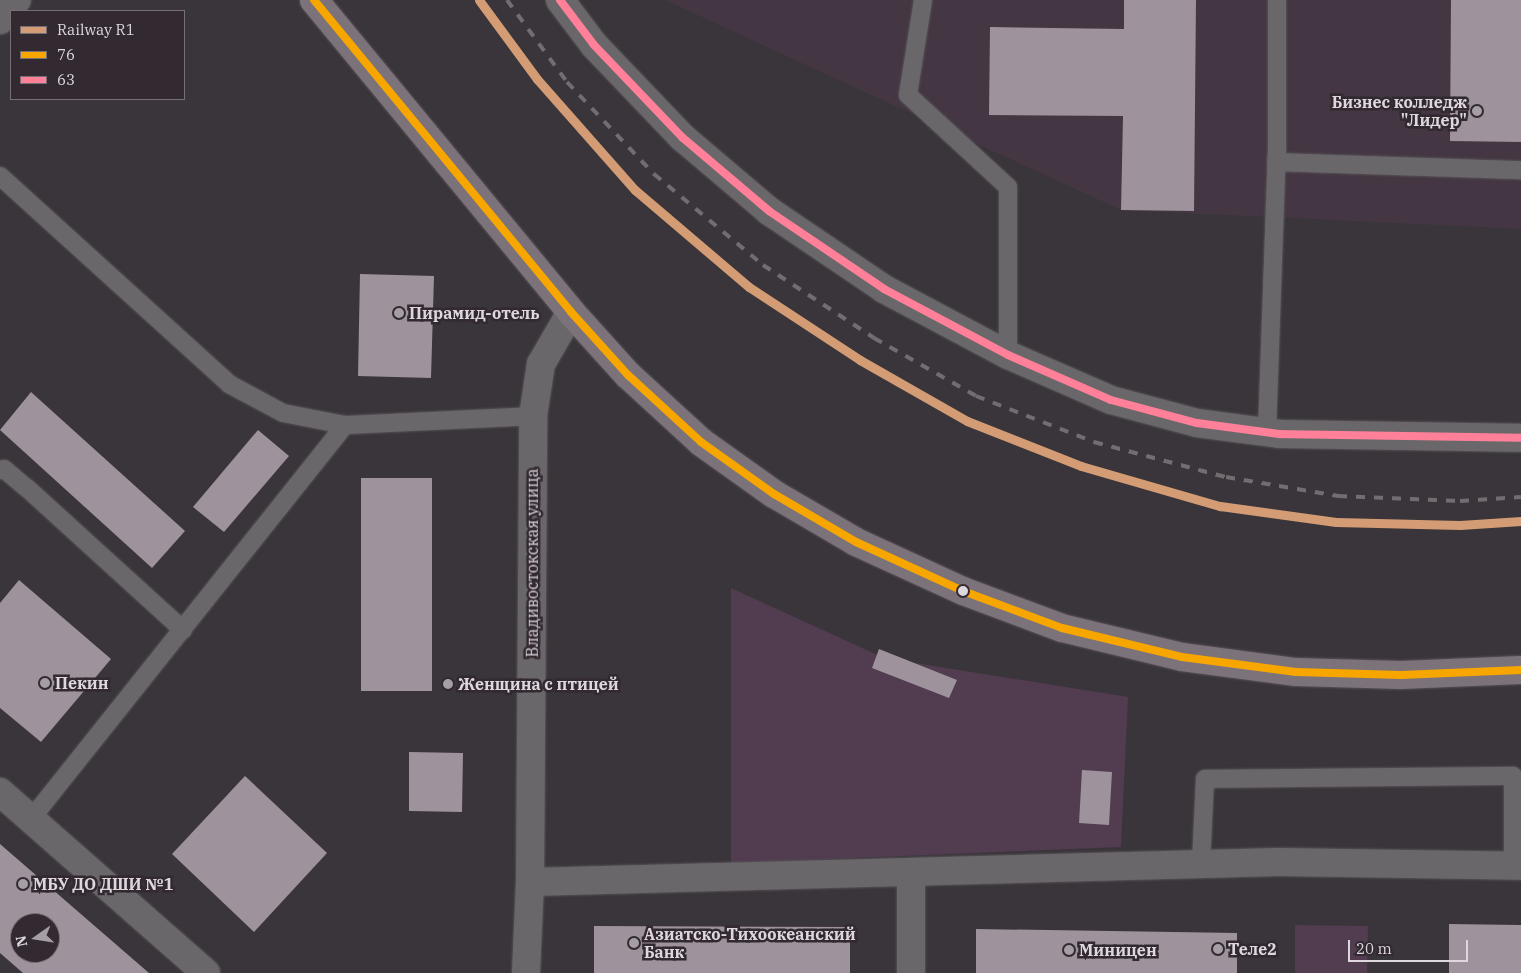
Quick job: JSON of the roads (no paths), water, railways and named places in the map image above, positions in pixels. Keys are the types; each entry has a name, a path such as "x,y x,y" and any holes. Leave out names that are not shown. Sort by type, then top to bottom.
{"main road":[{"path":"314,0 572,312 628,375 694,435 774,494 856,542 972,594 1062,628 1182,657 1296,672 1401,675 1521,670"}],"street":[{"path":"0,20 17,0"},
{"path":"560,0 594,45 683,138 769,210 884,289 1008,355 1111,400 1197,423 1267,432 1521,438"},
{"name":"Владивостокская улица","path":"526,973 530,882 533,416 541,364 572,312"},
{"path":"0,792 206,973"},
{"path":"530,882 1279,862 1517,866"},
{"path":"911,872 911,973"}],"lane":[{"path":"923,0 908,95 1008,187 1008,355"},
{"path":"1267,432 1276,162 1277,0"},
{"path":"1276,162 1521,170"},
{"path":"0,176 229,384 283,413 345,425 533,416"},
{"path":"30,819 345,425"},
{"path":"0,470 4,469 27,488 183,630"},
{"path":"1201,864 1205,779 1513,776 1517,866"}],"railway":[{"path":"507,0 567,82 654,174 763,265 874,338 976,396 1094,442 1226,477 1338,496 1460,501 1521,497"}],"rail line":[{"name":"R1","path":"479,0 537,79 635,190 749,287 860,360 967,421 1081,466 1220,506 1336,522 1460,525 1521,521"}],"place":[{"name":"Бизнес колледж \"Лидер\"","path":"1477,111"},
{"name":"Пирамид-отель","path":"399,313"},
{"name":"Пекин","path":"45,683"},
{"name":"Женщина с птицей","path":"448,684"},
{"name":"МБУ ДО ДШИ №1","path":"23,884"},
{"name":"Азиатско-Тихоокеанский Банк","path":"634,943"},
{"name":"Теле2","path":"1218,949"},
{"name":"Миницен","path":"1069,950"}]}
